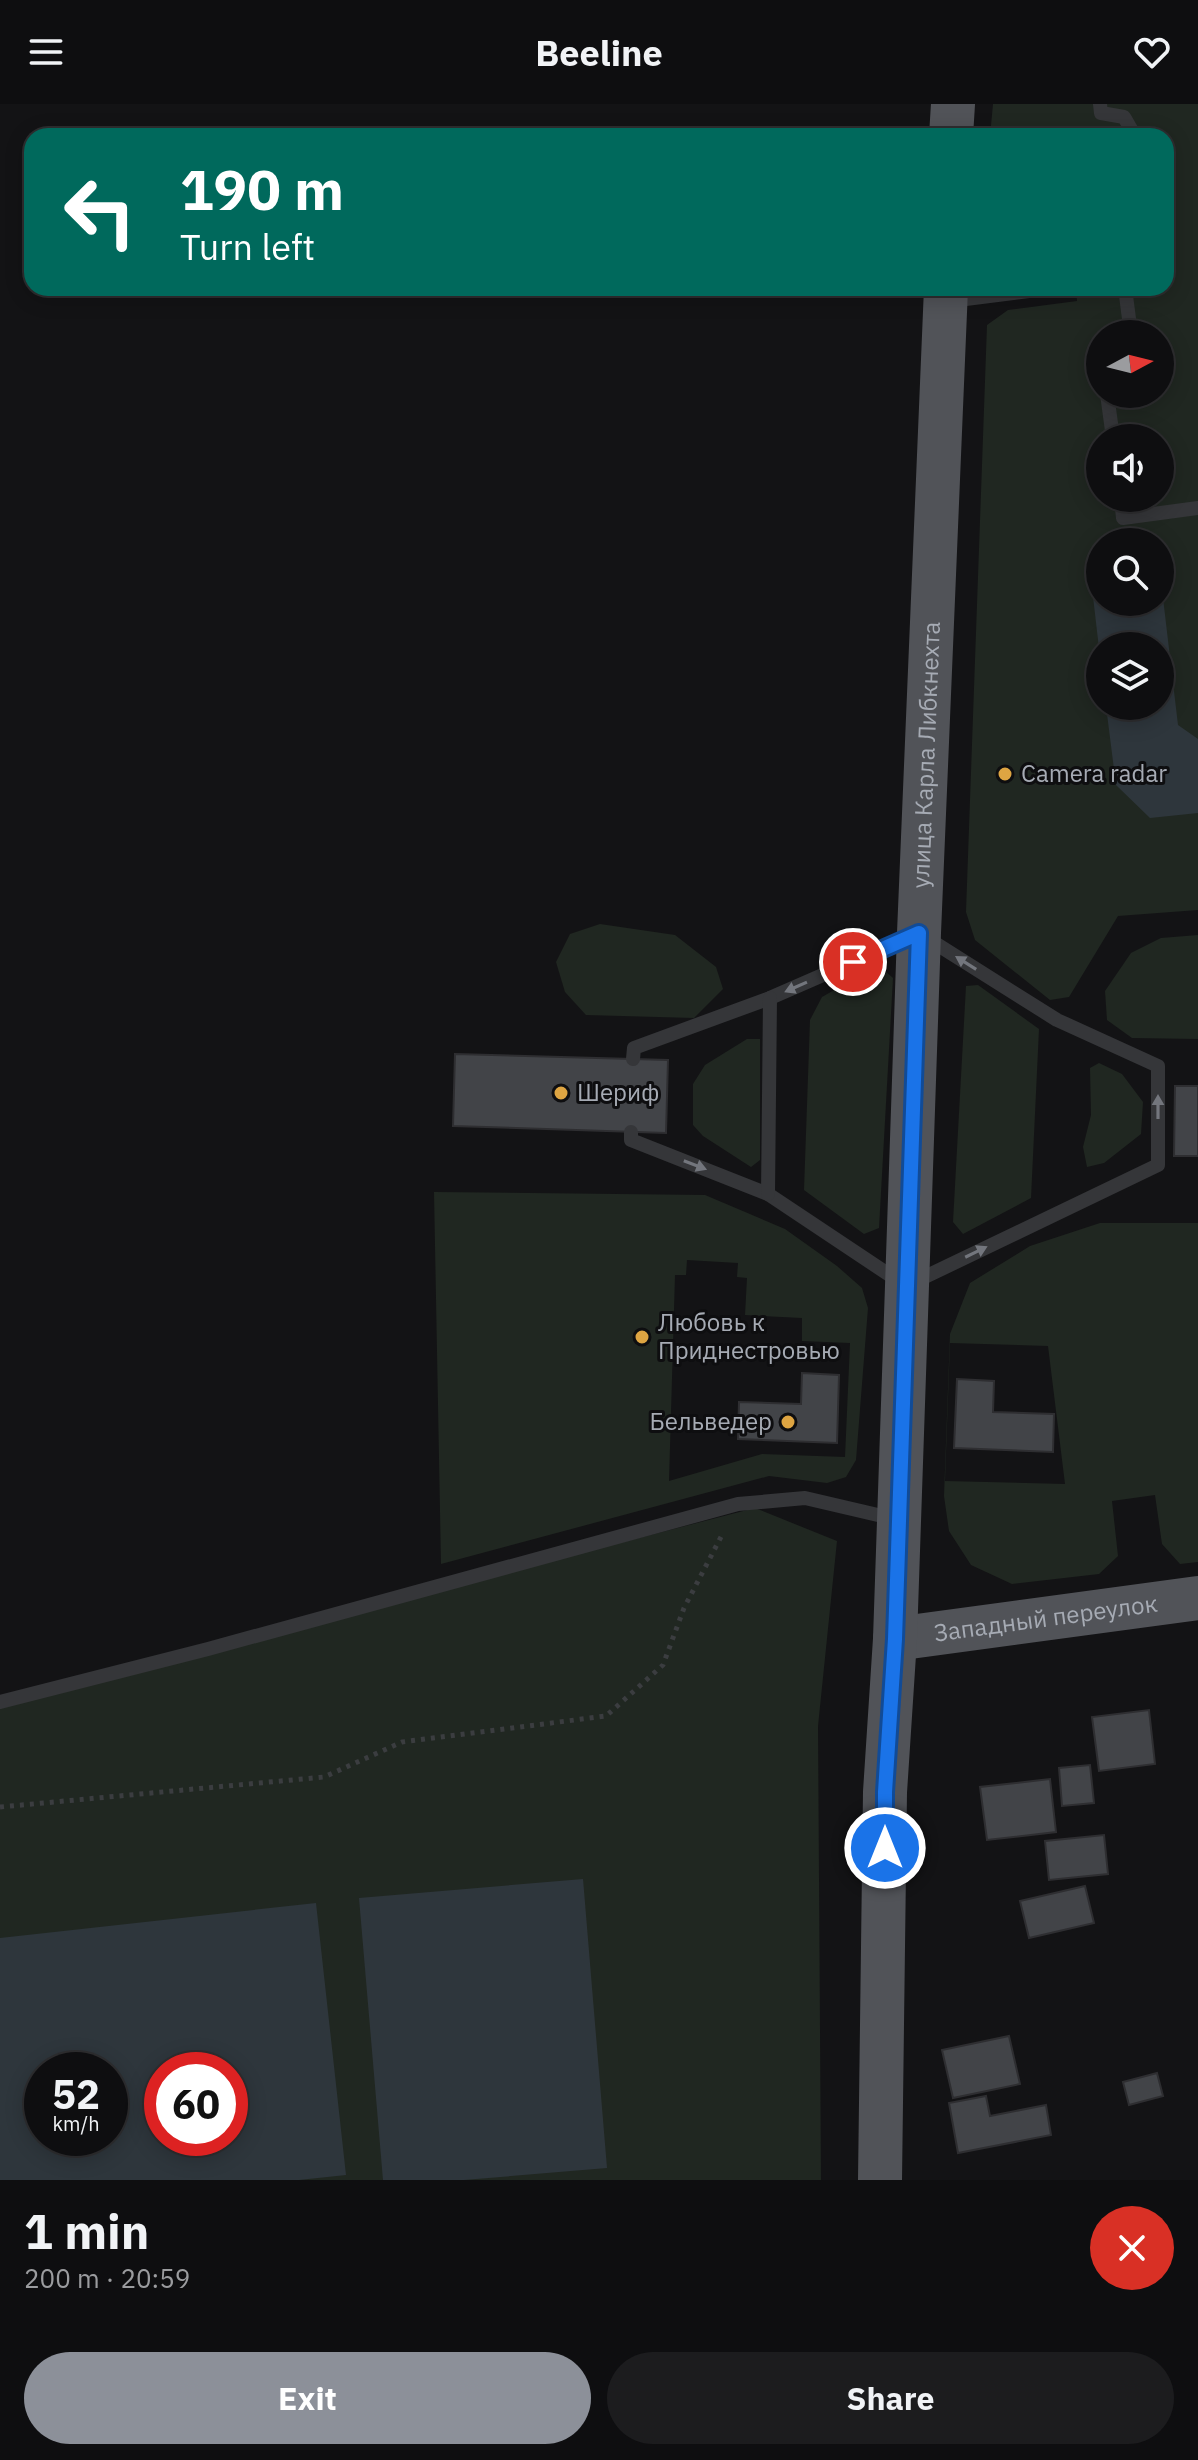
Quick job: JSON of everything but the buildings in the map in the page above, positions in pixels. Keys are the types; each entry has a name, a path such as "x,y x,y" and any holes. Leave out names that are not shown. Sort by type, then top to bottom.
{"main road":[{"path":"952,128 953,104"},
{"name":"улица Карла Либкнехта","path":"880,2180 885,1792 895,1639 945,296"},
{"name":"Западный переулок","path":"895,1639 1198,1598"}],"lane":[{"path":"1100,104 1101,113 1124,117 1132,128"},
{"path":"1126,296 1129,320"},
{"path":"1174,511 1198,508"},
{"path":"1122,512 1123,518 1168,512"},
{"path":"631,1132 631,1140 768,1194 906,1286 1158,1165 1158,1066 1057,1020 919,933 770,998 634,1048 633,1059"},
{"path":"768,1194 770,998"},
{"path":"0,1702 223,1645 738,1504 805,1498 898,1520"}],"path":[{"path":"0,1807 324,1777 402,1742 606,1716 663,1665 684,1608 738,1504"}],"shaded area":[{"path":"993,104 1198,104 1198,910 1118,916 1069,997 1050,1000 975,940 966,912 987,325 1008,310 1077,301 1077,296 1174,296 1174,128 991,128"},
{"path":"1095,616 1165,616 1167,632 1097,632"},
{"path":"1174,691 1178,725 1198,739 1198,813 1150,818 1116,785 1108,720 1174,720"},
{"path":"600,924 675,935 716,967 723,989 694,1018 586,1015 565,992 556,962 570,934"},
{"path":"1198,935 1198,1039 1132,1038 1107,1020 1105,991 1131,953 1161,938"},
{"path":"878,965 893,978 879,1228 864,1234 804,1190 810,1020 822,997"},
{"path":"978,985 1039,1029 1031,1198 963,1234 953,1222 966,986"},
{"path":"747,1039 760,1039 760,1160 751,1167 703,1136 693,1125 693,1084 705,1065"},
{"path":"1099,1063 1122,1074 1143,1102 1141,1134 1104,1163 1087,1167 1083,1147 1091,1115 1090,1068"},
{"path":"434,1192 705,1195 785,1229 862,1288 868,1308 856,1460 846,1477 827,1483 769,1476 441,1564","holes":["687,1260 738,1263 737,1277 747,1278 745,1315 802,1318 802,1341 850,1343 845,1457 762,1454 669,1481 675,1275 686,1275"]},
{"path":"1100,1223 1198,1223 1198,1562 1180,1564 1162,1544 1155,1495 1112,1501 1118,1556 1099,1574 1012,1584 971,1565 949,1531 944,1496 950,1334 970,1283 1030,1246","holes":["950,1343 1048,1346 1065,1484 945,1481"]},
{"path":"755,1508 837,1541 818,1726 821,2180 0,2180 0,1703"},
{"path":"583,1879 607,2168 464,2180 383,2180 359,1898"},
{"path":"316,1903 346,2175 299,2180 0,2180 0,1938"}],"place":[{"name":"Camera radar","path":"1005,774"},
{"name":"Шериф","path":"561,1093"},
{"name":"Любовь к Приднестровью","path":"642,1337"},
{"name":"Бельведер","path":"788,1422"}],"route":[{"path":"853,962 919,933 885,1848"}]}
